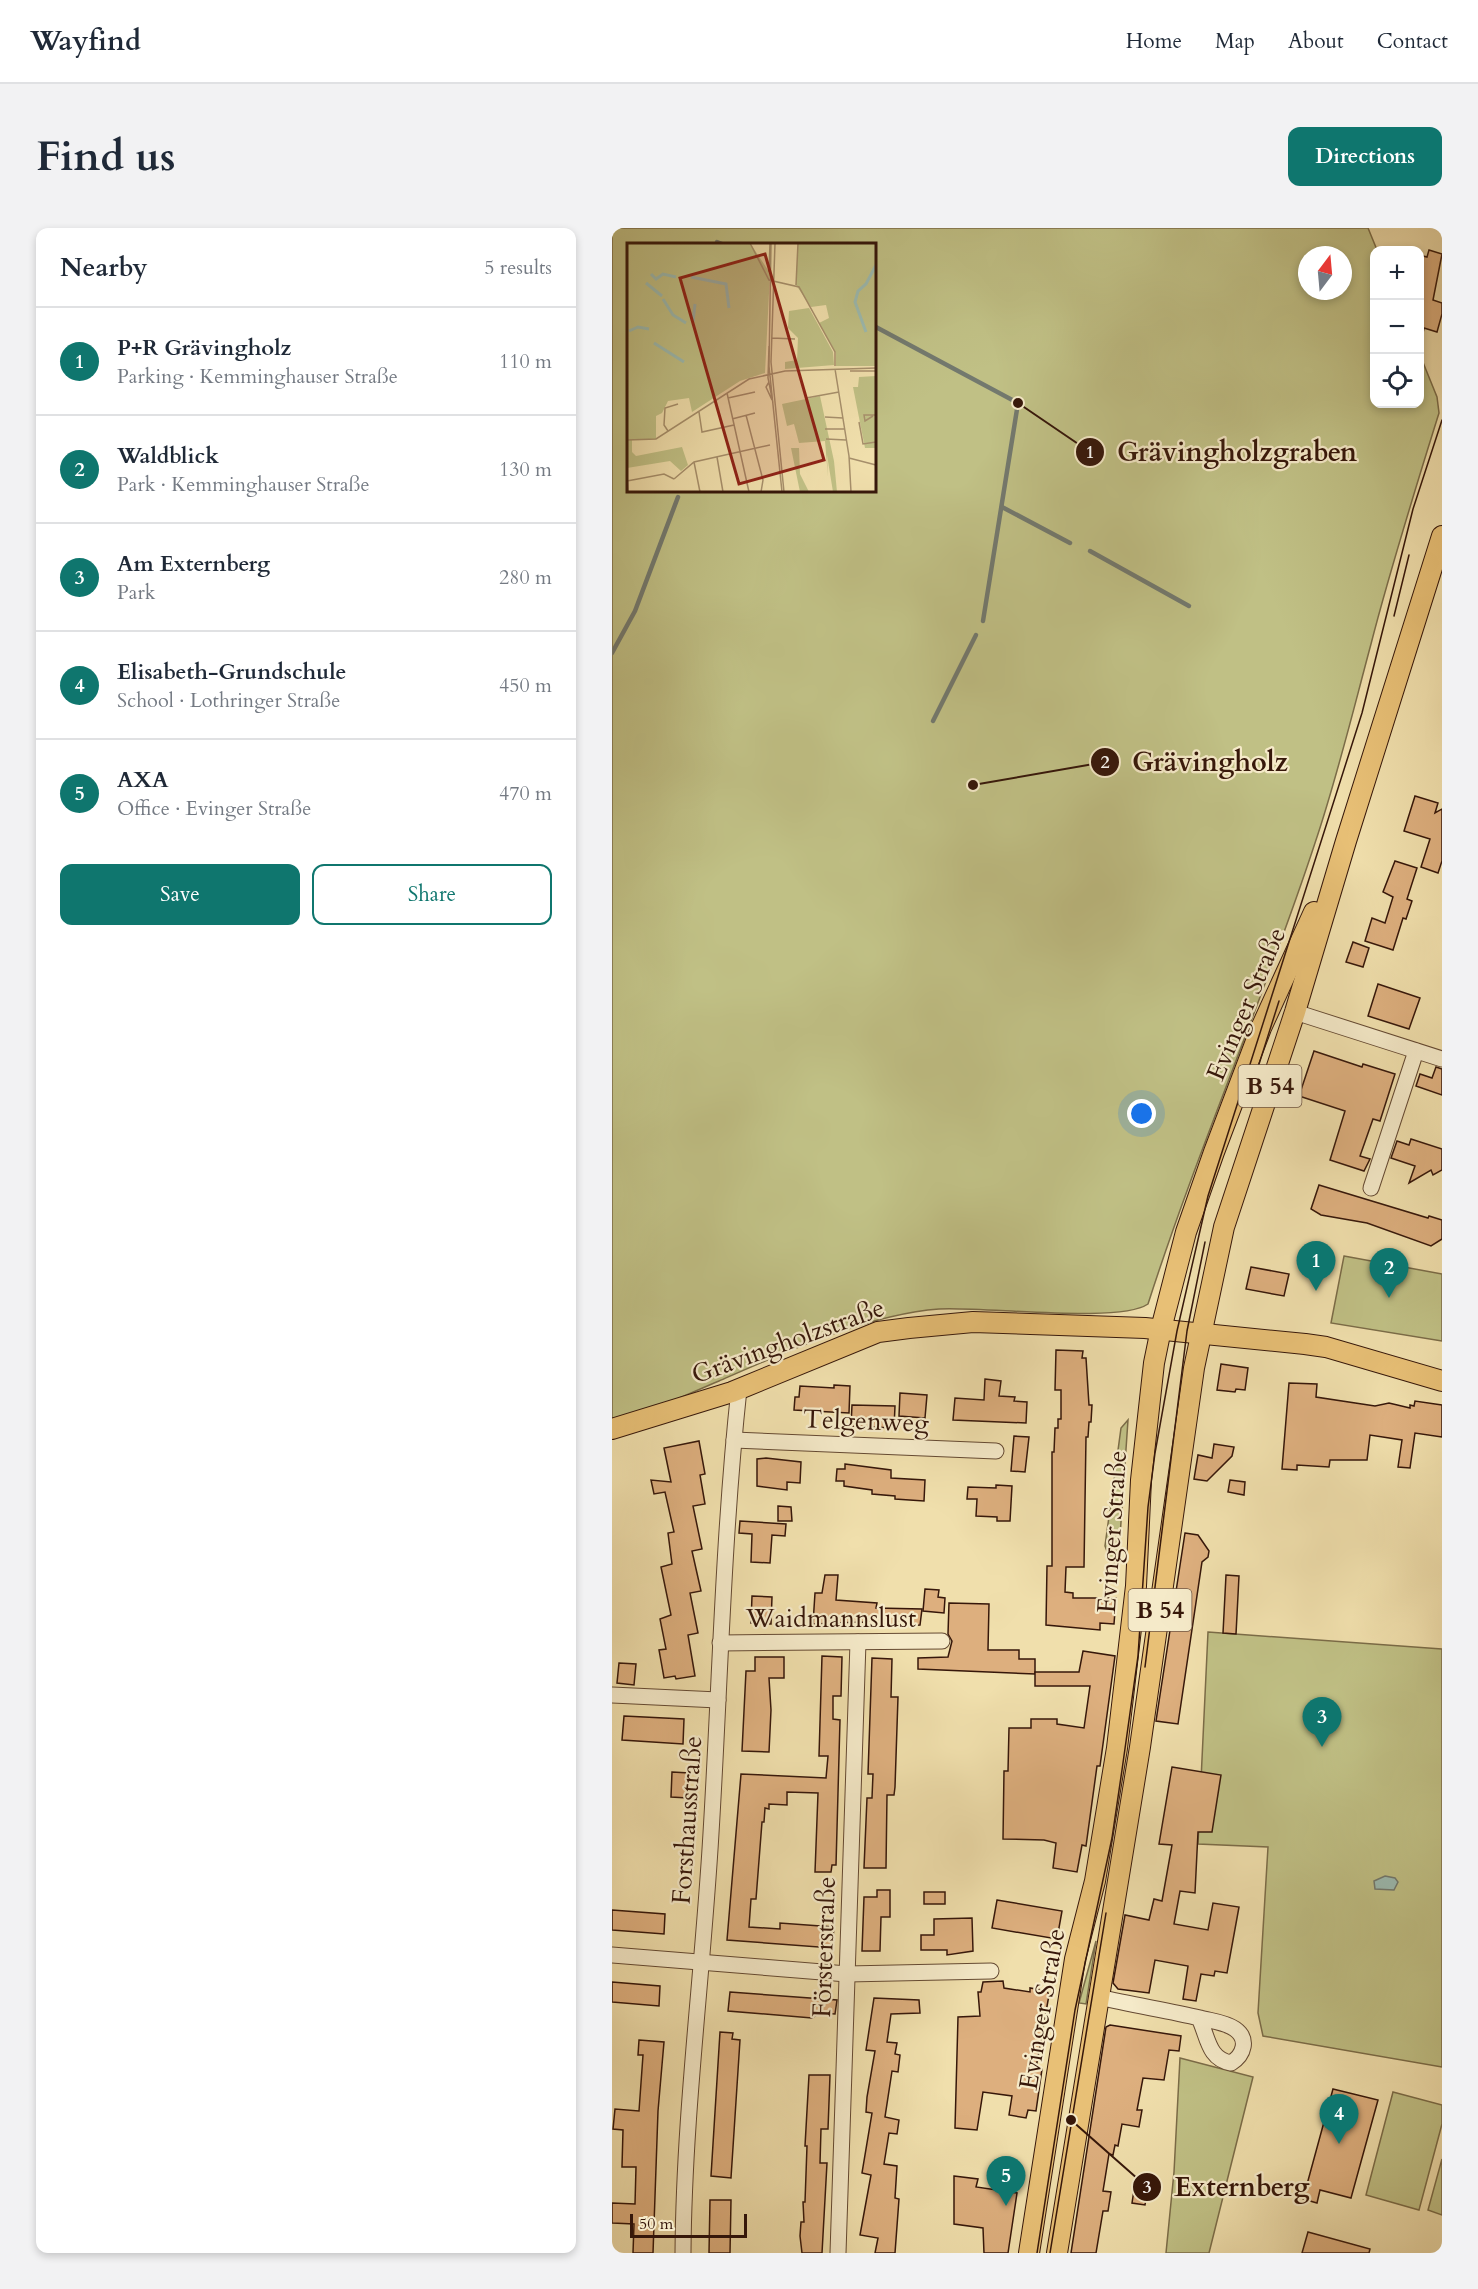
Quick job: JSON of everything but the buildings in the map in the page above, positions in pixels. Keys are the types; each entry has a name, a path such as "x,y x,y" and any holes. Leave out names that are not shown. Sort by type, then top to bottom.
{"main road":[{"name":"Evinger Straße","path":"1057,2253 1140,1746 1178,1473 1201,1332 1224,1227 1295,1012 1442,536"},
{"name":"Evinger Straße","path":"1029,2253 1075,1959 1095,1881 1118,1748 1136,1586 1141,1480 1154,1363 1161,1329 1186,1232 1261,1028 1346,841"},
{"name":"Grävingholzstraße","path":"612,1429 739,1389 878,1332 973,1322 1161,1329 1326,1347 1442,1381"}],"street":[{"path":"1295,1012 1442,1059"},
{"path":"1371,1188 1416,1051"},
{"name":"Forsthausstraße","path":"683,2253 689,2114 739,1389"},
{"name":"Telgenweg","path":"734,1440 996,1451"},
{"name":"Waidmannslust","path":"720,1643 942,1641"},
{"name":"Försterstraße","path":"838,2253 858,1642"},
{"path":"612,1695 718,1700"},
{"path":"612,1955 847,1974 991,1971"},
{"path":"1099,1997 1199,2018"}],"green space":[{"path":"612,228 1368,228 1375,246 1370,246 1370,408 1424,408 1424,365 1437,397 1439,413 1395,557 1323,819 1274,959 1167,1246 1148,1304 1132,1310 1080,1314 959,1309 912,1312 884,1318 827,1336 653,1409 612,1420"},
{"path":"1344,1256 1442,1274 1442,1341 1331,1323"},
{"path":"1128,1420 1118,1566 1111,1562 1105,1546 1121,1428"},
{"path":"1208,1632 1442,1649 1442,2067 1263,2036 1258,2013 1268,1847 1198,1844"},
{"path":"1096,1941 1086,2004 1079,2003"},
{"path":"1180,2058 1253,2077 1209,2253 1166,2253 1174,2172"},
{"path":"1393,2092 1442,2105 1442,2124 1419,2210 1366,2195"},
{"path":"1442,2159 1442,2215 1428,2210"}],"water":[{"path":"1385,1876 1395,1878 1398,1882 1394,1890 1375,1889 1374,1881"}],"waterway":[{"path":"876,327 1018,403 983,621"},
{"path":"612,653 635,611 678,497"},
{"path":"1002,507 1070,543"},
{"path":"1090,551 1189,606"},
{"path":"933,721 976,635"}],"tram line":[{"path":"1037,2253 1075,2010 1112,1838 1138,1656 1148,1507 1155,1453 1177,1331 1208,1196 1362,713 1413,509 1442,420"},
{"path":"1394,616 1409,555"},
{"path":"1248,1099 1279,1001"},
{"path":"1145,1667 1187,1331 1205,1242"},
{"path":"1050,2253 1106,1913"}],"place":[{"name":"Grävingholzgraben","path":"1018,403"},
{"name":"Grävingholz","path":"973,785"},
{"name":"P+R Grävingholz","path":"1316,1291"},
{"name":"Waldblick","path":"1389,1298"},
{"name":"Am Externberg","path":"1322,1747"},
{"name":"Externberg","path":"1071,2120"},
{"name":"Elisabeth-Grundschule","path":"1339,2144"},
{"name":"AXA","path":"1006,2206"}]}
